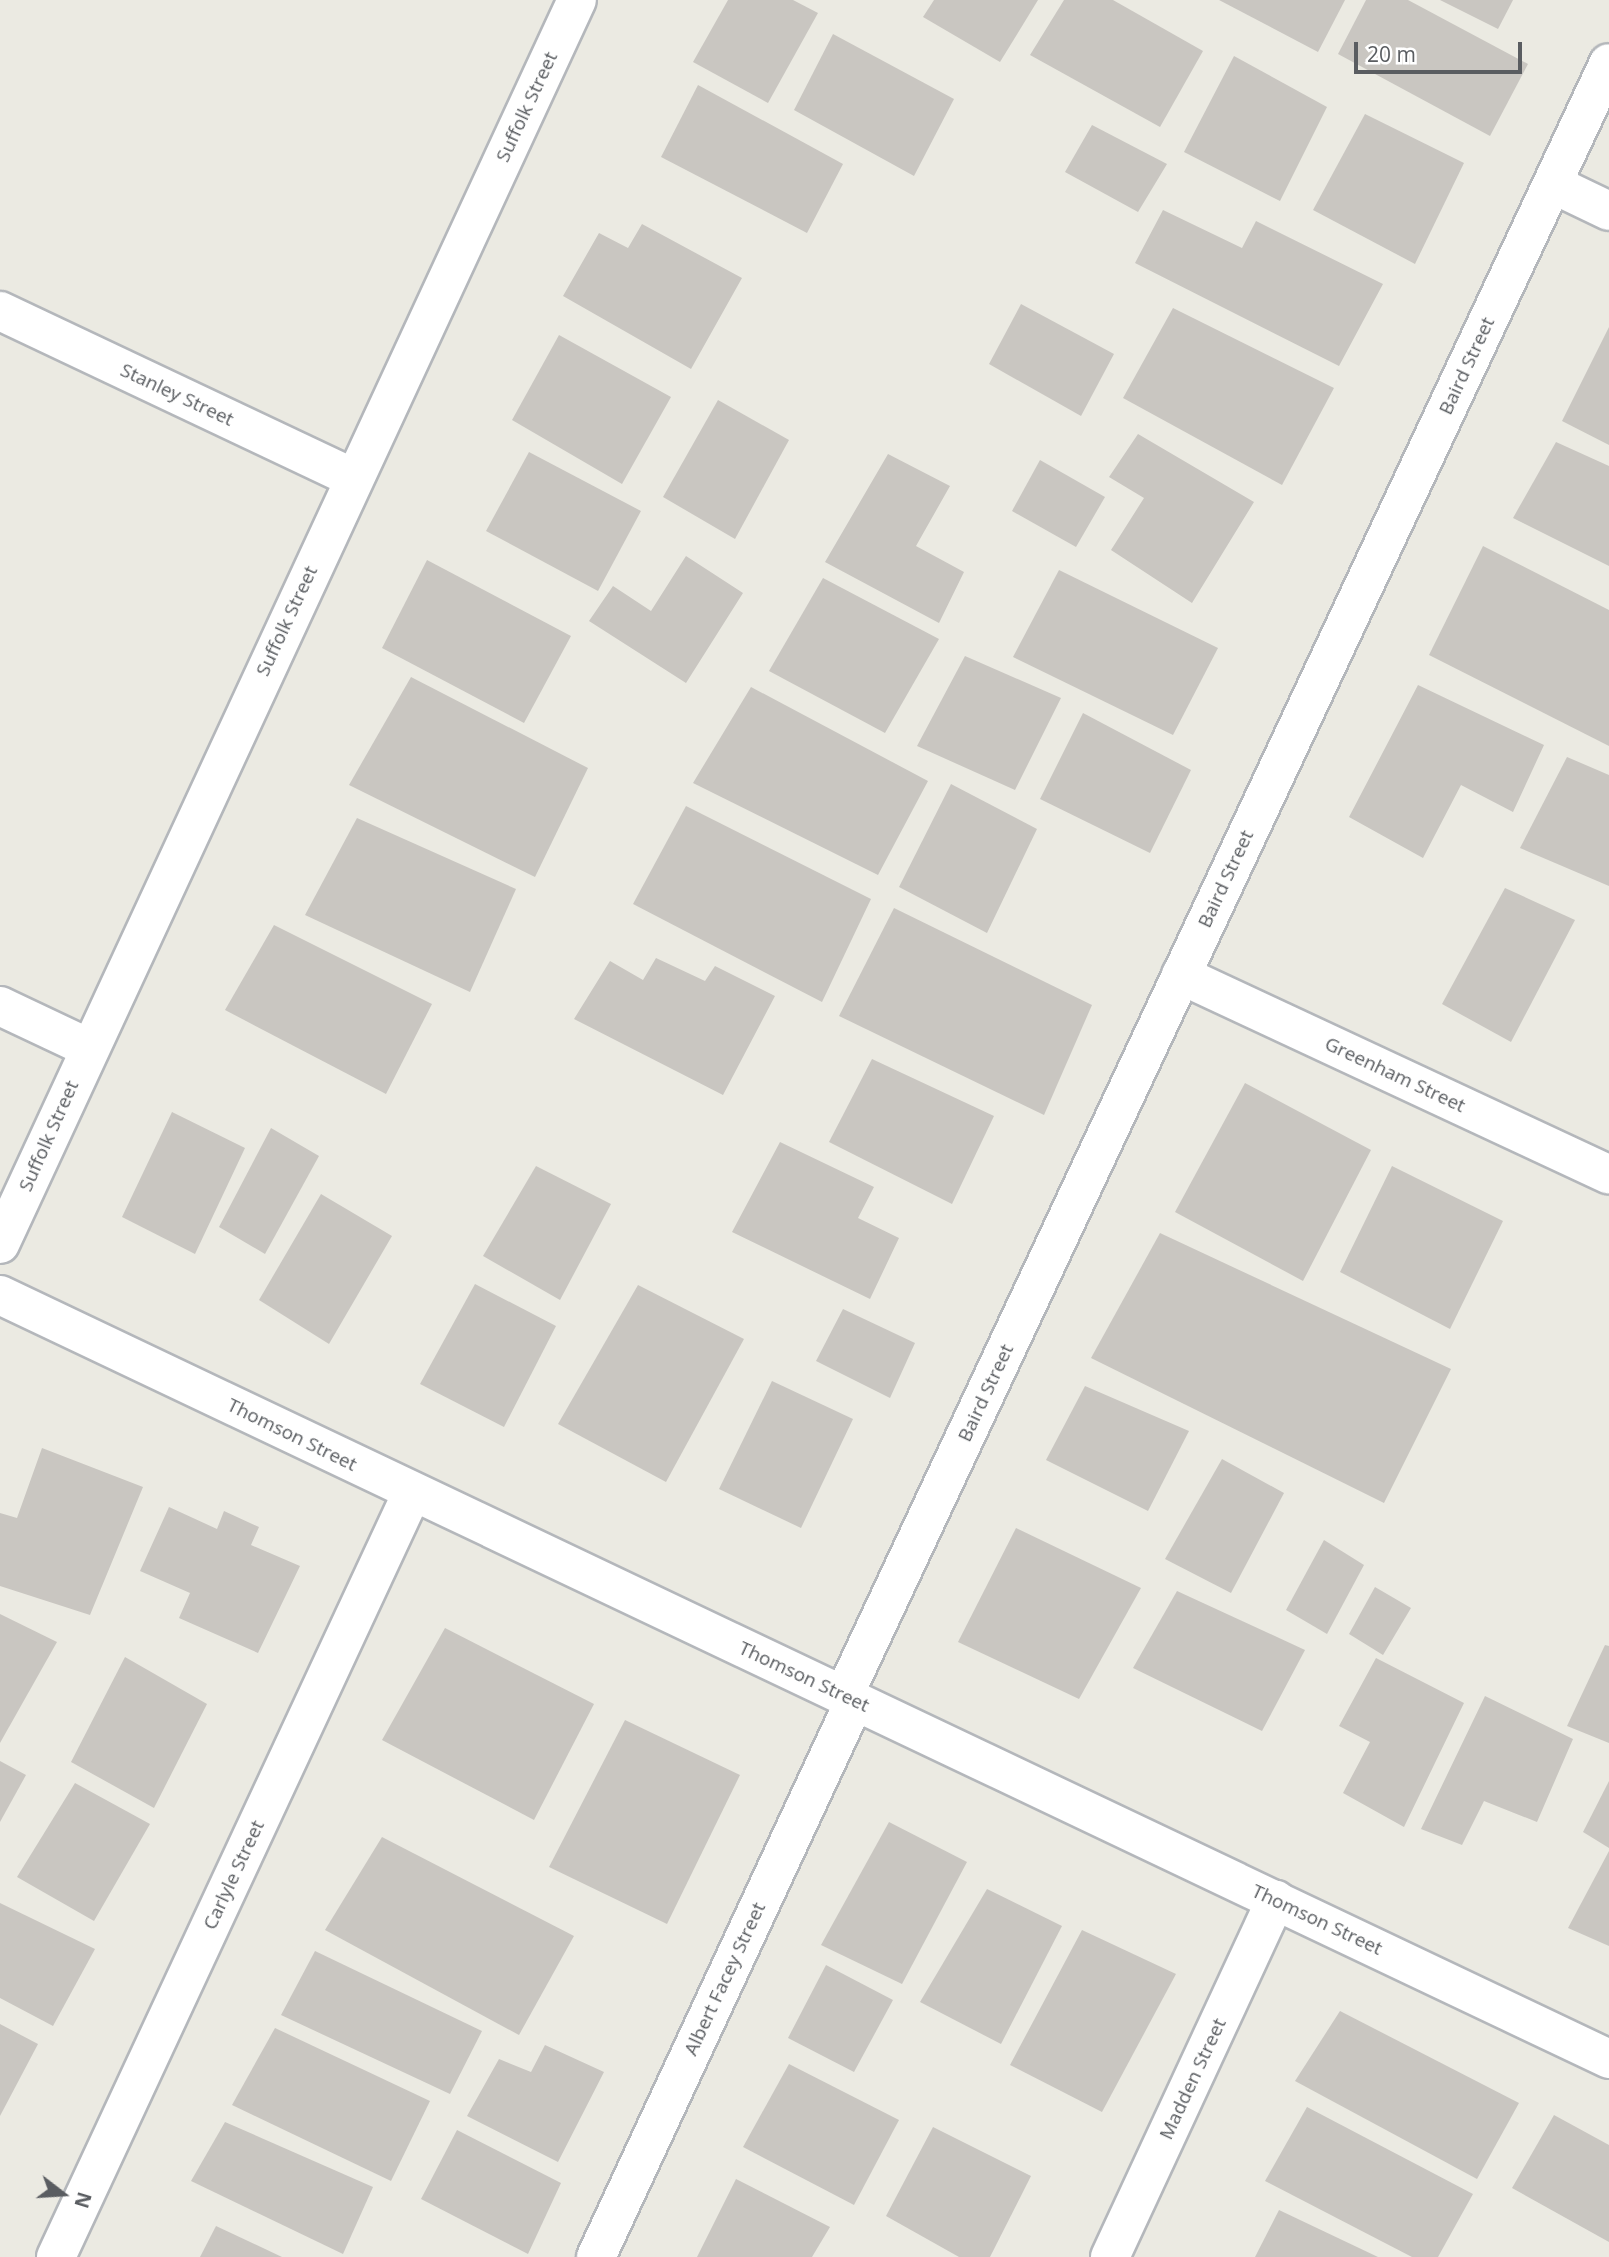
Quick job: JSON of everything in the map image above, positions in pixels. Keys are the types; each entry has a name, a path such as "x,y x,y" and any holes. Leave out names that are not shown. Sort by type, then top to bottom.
{"street":[{"name":"Suffolk Street","path":"0,1244 577,0"},
{"name":"Baird Street","path":"849,1698 1181,975 1609,63"},
{"path":"1553,184 1609,211"},
{"name":"Stanley Street","path":"0,311 354,478"},
{"name":"Greenham Street","path":"1181,975 1609,1175"},
{"path":"0,1006 89,1048"},
{"name":"Thomson Street","path":"0,1295 412,1493 1609,2059"},
{"name":"Carlyle Street","path":"56,2257 412,1493"},
{"name":"Albert Facey Street","path":"596,2257 849,1698"},
{"name":"Madden Street","path":"1110,2257 1276,1900"}],"building":[{"path":"728,0 793,0 818,13 768,103 693,62"},
{"path":"934,0 1038,0 1000,62 923,17"},
{"path":"1064,0 1113,0 1203,51 1160,127 1030,55"},
{"path":"1219,0 1345,0 1318,52"},
{"path":"1366,0 1408,0 1528,64 1490,136 1338,54"},
{"path":"1440,0 1513,0 1498,29"},
{"path":"833,34 954,99 914,176 794,110"},
{"path":"1234,56 1327,107 1280,201 1184,152"},
{"path":"698,85 843,164 807,233 661,157"},
{"path":"1365,114 1464,163 1415,264 1313,210"},
{"path":"1092,125 1167,164 1138,212 1065,172"},
{"path":"1163,210 1242,248 1256,221 1383,284 1339,366 1135,263"},
{"path":"642,224 742,278 691,369 563,296 599,233 628,248"},
{"path":"1021,304 1114,354 1081,416 989,364"},
{"path":"1173,308 1334,388 1282,485 1123,398"},
{"path":"1609,327 1609,445 1562,421"},
{"path":"559,335 671,397 622,484 512,420"},
{"path":"718,400 789,440 735,539 663,497"},
{"path":"1138,434 1254,502 1192,603 1111,550 1144,498 1109,477"},
{"path":"1556,442 1609,466 1609,566 1513,518"},
{"path":"529,452 641,511 598,591 486,531"},
{"path":"888,454 950,486 916,546 964,572 939,623 825,562"},
{"path":"1040,460 1105,497 1076,547 1012,511"},
{"path":"1483,546 1609,610 1609,746 1429,655"},
{"path":"686,556 743,593 686,683 589,621 613,586 651,611"},
{"path":"427,560 571,636 524,723 382,648"},
{"path":"1059,570 1218,648 1173,735 1013,657"},
{"path":"823,578 939,639 885,733 769,671"},
{"path":"965,656 1061,698 1015,790 917,746"},
{"path":"411,677 588,768 535,877 349,785"},
{"path":"1418,685 1544,745 1513,812 1461,785 1423,858 1349,817"},
{"path":"751,687 928,781 878,875 693,783"},
{"path":"1083,713 1191,770 1150,853 1040,799"},
{"path":"1567,757 1609,775 1609,886 1520,848"},
{"path":"951,784 1037,829 987,933 899,887"},
{"path":"686,806 871,899 822,1002 633,904"},
{"path":"357,818 516,889 470,992 305,915"},
{"path":"1505,888 1575,920 1511,1042 1442,1004"},
{"path":"894,908 1092,1005 1044,1115 839,1016"},
{"path":"274,925 432,1004 386,1094 225,1010"},
{"path":"656,958 705,981 715,966 775,996 723,1095 574,1019 610,961 643,980"},
{"path":"872,1059 994,1116 952,1204 829,1142"},
{"path":"1245,1083 1371,1150 1303,1281 1175,1212"},
{"path":"172,1112 245,1148 195,1254 122,1217"},
{"path":"271,1128 319,1156 265,1254 219,1227"},
{"path":"780,1142 874,1187 858,1218 899,1238 870,1299 732,1232"},
{"path":"536,1166 611,1204 560,1300 483,1256"},
{"path":"1392,1166 1503,1221 1450,1329 1340,1272"},
{"path":"321,1194 392,1236 329,1344 259,1300"},
{"path":"1160,1233 1451,1369 1384,1503 1091,1358"},
{"path":"475,1284 556,1326 504,1427 420,1384"},
{"path":"638,1285 744,1339 666,1482 558,1424"},
{"path":"843,1309 915,1343 890,1398 816,1361"},
{"path":"772,1381 853,1419 801,1528 719,1489"},
{"path":"1085,1386 1189,1431 1148,1511 1046,1460"},
{"path":"42,1448 143,1487 90,1615 0,1586 0,1513 17,1518"},
{"path":"1222,1459 1284,1493 1231,1593 1165,1559"},
{"path":"169,1507 217,1529 224,1511 259,1527 251,1545 300,1566 258,1653 179,1618 190,1593 140,1571"},
{"path":"1016,1528 1141,1588 1079,1699 958,1642"},
{"path":"1324,1540 1364,1565 1327,1634 1286,1610"},
{"path":"1375,1587 1411,1608 1383,1655 1349,1634"},
{"path":"1177,1591 1305,1650 1262,1731 1133,1668"},
{"path":"0,1614 57,1642 0,1743"},
{"path":"445,1628 594,1704 534,1820 382,1740"},
{"path":"1605,1645 1609,1646 1609,1743 1567,1726"},
{"path":"125,1657 207,1704 154,1808 71,1762"},
{"path":"1376,1658 1464,1703 1404,1827 1343,1793 1370,1742 1339,1726"},
{"path":"1485,1696 1573,1739 1537,1822 1484,1801 1462,1845 1421,1829"},
{"path":"625,1720 740,1775 667,1924 549,1867"},
{"path":"0,1761 26,1775 0,1822"},
{"path":"1609,1781 1609,1848 1583,1832"},
{"path":"75,1783 150,1824 94,1921 17,1877"},
{"path":"889,1822 967,1862 902,1984 821,1945"},
{"path":"382,1837 574,1936 519,2035 325,1930"},
{"path":"1609,1851 1609,1946 1568,1928"},
{"path":"987,1889 1062,1926 1001,2044 920,2002"},
{"path":"0,1903 95,1949 53,2026 0,1998"},
{"path":"1082,1930 1176,1974 1102,2112 1010,2065"},
{"path":"315,1951 482,2031 450,2094 281,2015"},
{"path":"826,1965 893,2000 854,2072 788,2038"},
{"path":"1340,2011 1519,2103 1477,2179 1295,2081"},
{"path":"0,2024 38,2044 0,2116"},
{"path":"275,2028 430,2101 391,2181 232,2105"},
{"path":"545,2045 604,2072 558,2162 467,2116 499,2059 531,2072"},
{"path":"789,2064 899,2120 854,2205 743,2147"},
{"path":"1307,2107 1473,2194 1438,2257 1412,2257 1265,2181"},
{"path":"1554,2115 1609,2145 1609,2242 1512,2188"},
{"path":"225,2122 373,2187 343,2254 191,2181"},
{"path":"933,2127 1031,2176 990,2257 959,2257 886,2216"},
{"path":"457,2130 561,2183 528,2254 421,2199"},
{"path":"736,2179 830,2227 812,2257 697,2257"},
{"path":"1279,2210 1378,2257 1255,2257"},
{"path":"216,2226 282,2257 200,2257"}]}
